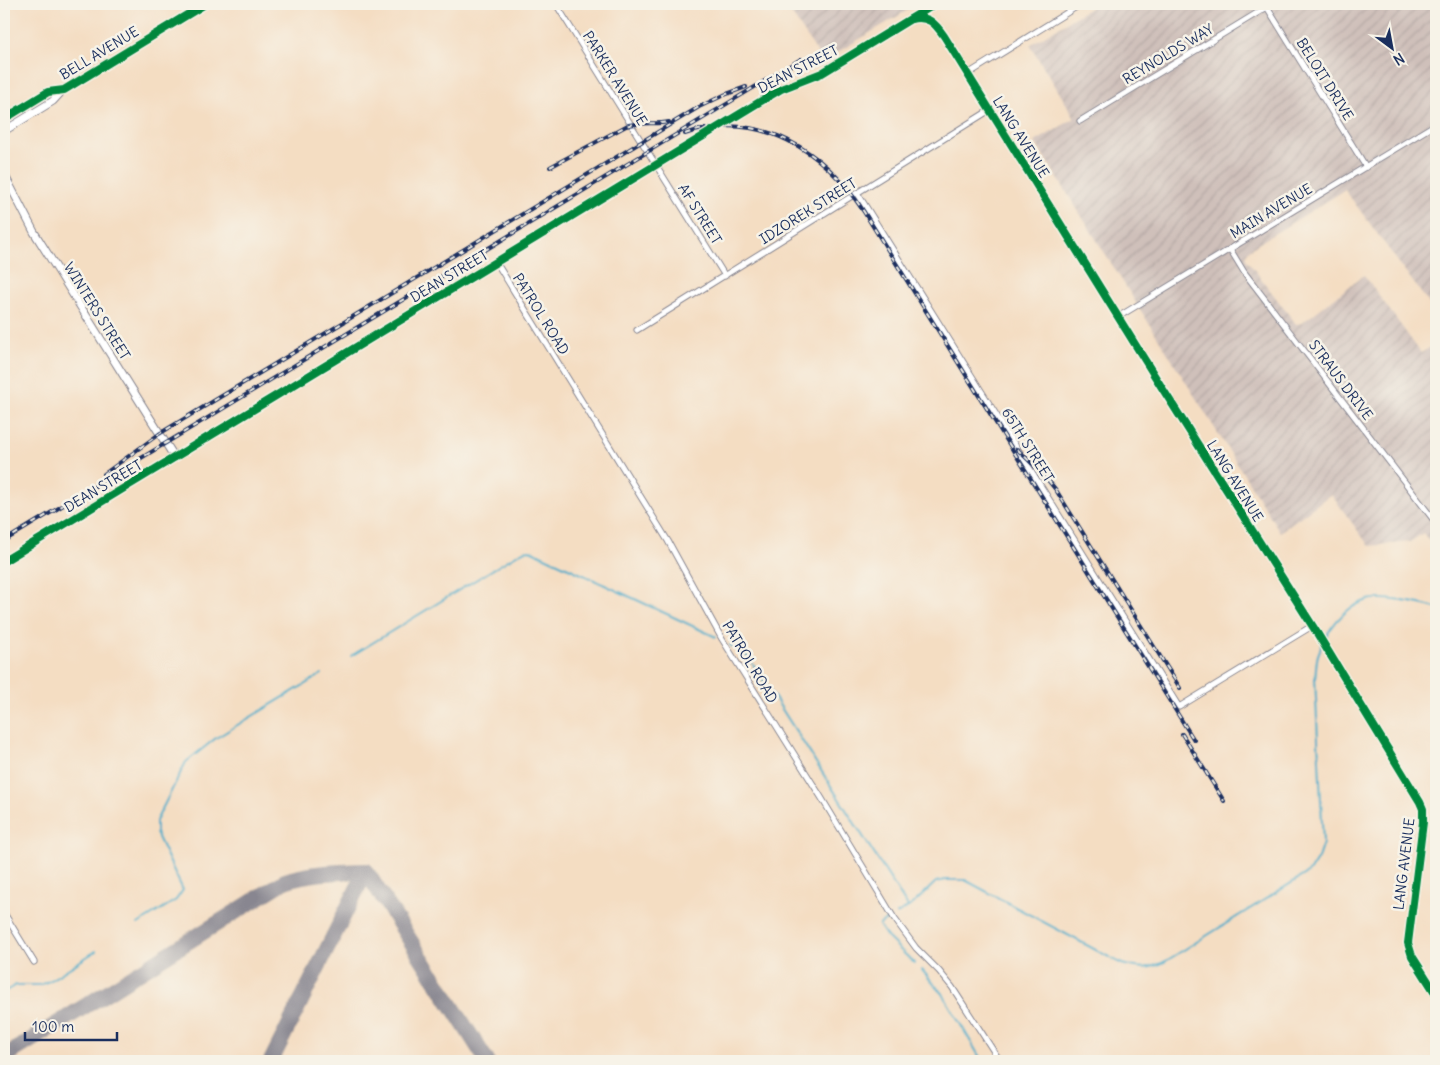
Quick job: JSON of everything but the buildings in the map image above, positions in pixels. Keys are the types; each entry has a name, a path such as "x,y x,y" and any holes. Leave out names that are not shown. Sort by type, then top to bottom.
{"street":[{"name":"BELL AVENUE","path":"4,119 48,92 64,90 205,4"},
{"name":"PARKER AVENUE","path":"556,4 656,165"},
{"name":"DEAN STREET","path":"4,562 781,89 822,73 935,4"},
{"path":"968,74 1081,4"},
{"name":"REYNOLDS WAY","path":"1080,121 1266,6"},
{"name":"BELOIT DRIVE","path":"1266,6 1366,167"},
{"name":"LANG AVENUE","path":"911,19 922,18 934,23 968,74 1118,317 1329,652 1423,809 1408,942 1412,956 1436,994"},
{"path":"4,131 53,101 64,90"},
{"name":"IDZOREK STREET","path":"637,330 990,110"},
{"name":"MAIN AVENUE","path":"1118,317 1436,124"},
{"name":"AF STREET","path":"656,165 725,276"},
{"name":"WINTERS STREET","path":"4,174 32,228 175,458"},
{"name":"65TH STREET","path":"858,194 1179,707 1312,626"},
{"name":"STRAUS DRIVE","path":"1230,249 1255,285 1436,523"},
{"name":"PATROL ROAD","path":"496,262 656,522 735,660 894,918 916,948 952,987 1000,1061"},
{"path":"4,913 34,962"}],"shaded area":[{"path":"785,4 918,4 823,61"},
{"path":"1096,4 1436,4 1436,313 1345,190 1249,250 1246,259 1296,324 1302,323 1364,275 1421,353 1436,344 1436,550 1423,533 1410,542 1369,546 1331,494 1280,532 1035,142 1075,118 1030,45"}],"waterway":[{"path":"351,656 523,551 530,550 716,637"},
{"path":"897,914 913,904 936,882 965,880 1122,964 1144,968 1166,961 1309,872 1318,858 1323,843 1315,678 1316,664 1321,646 1337,621 1343,614 1359,603 1374,599 1402,601 1436,608"},
{"path":"730,645 744,652 757,670 908,907"},
{"path":"138,924 176,900 183,890 156,833 156,821 186,762 216,738 322,674"},
{"path":"888,919 879,925 887,937 914,963"},
{"path":"4,992 16,985 40,985 49,981 96,951"},
{"path":"922,970 944,996 982,1061"}],"taxiway":[{"path":"366,871 487,1061"},
{"path":"4,1057 285,881 315,874 366,871"},
{"path":"271,1061 366,871"}],"railway":[{"path":"4,541 801,59"},
{"path":"104,474 159,434 699,107 746,87"},
{"path":"550,167 626,126 669,122"},
{"path":"685,134 712,127 739,127 764,131 788,140 810,154 830,170 848,190 864,212 1194,740"},
{"path":"1017,449 1043,474 1056,490 1180,688"},
{"path":"1182,734 1224,801"}],"cycle path":[{"path":"4,119 48,92 64,90 205,4"},
{"path":"4,561 781,89 822,73 935,4"},
{"path":"911,19 927,19 944,36 1164,391 1317,633 1420,802 1423,809 1423,822 1408,943 1412,956 1436,994"}]}
